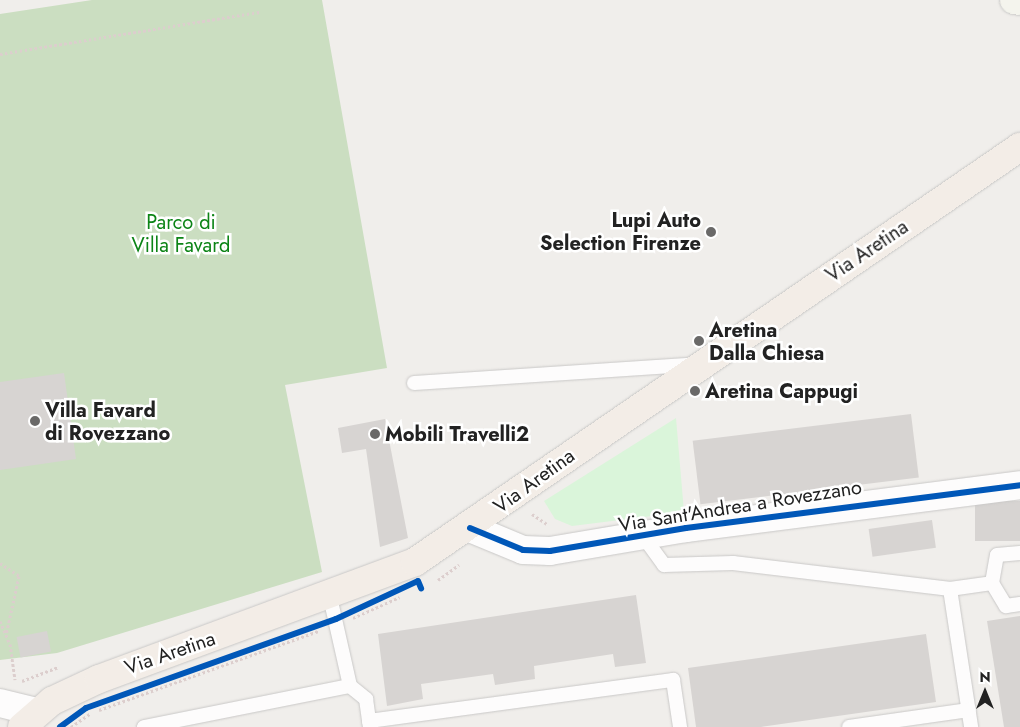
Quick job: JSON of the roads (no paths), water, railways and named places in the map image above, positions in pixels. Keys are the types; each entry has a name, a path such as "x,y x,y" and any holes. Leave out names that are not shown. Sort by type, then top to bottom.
{"main road":[{"name":"Via Aretina","path":"29,720 63,695 118,671 334,613 470,528 698,364 1020,147"}],"street":[{"path":"1014,0 1020,1"},
{"name":"Via Sant'Andrea a Rovezzano","path":"470,528 508,546 537,551 686,528 1020,485"},
{"name":"Via Aretina","path":"0,704 29,720"}],"lane":[{"path":"414,383 698,364"},
{"path":"643,536 664,565 732,562 950,589 992,583"},
{"path":"1020,552 997,555 992,583 1006,606 1020,604"},
{"path":"950,589 972,727"},
{"path":"334,613 350,686 366,700 369,724 674,680 680,727"},
{"path":"144,727 350,686"},
{"path":"849,727 969,710"}],"place":[{"name":"Lupi Auto Selection Firenze","path":"711,232"},
{"name":"Aretina Dalla Chiesa","path":"699,341"},
{"name":"Aretina Cappugi","path":"695,391"},
{"name":"Villa Favard di Rovezzano","path":"35,421"},
{"name":"Mobili Travelli2","path":"375,434"}],"park label":[{"name":"Parco di Villa Favard","path":"181,234"}]}
